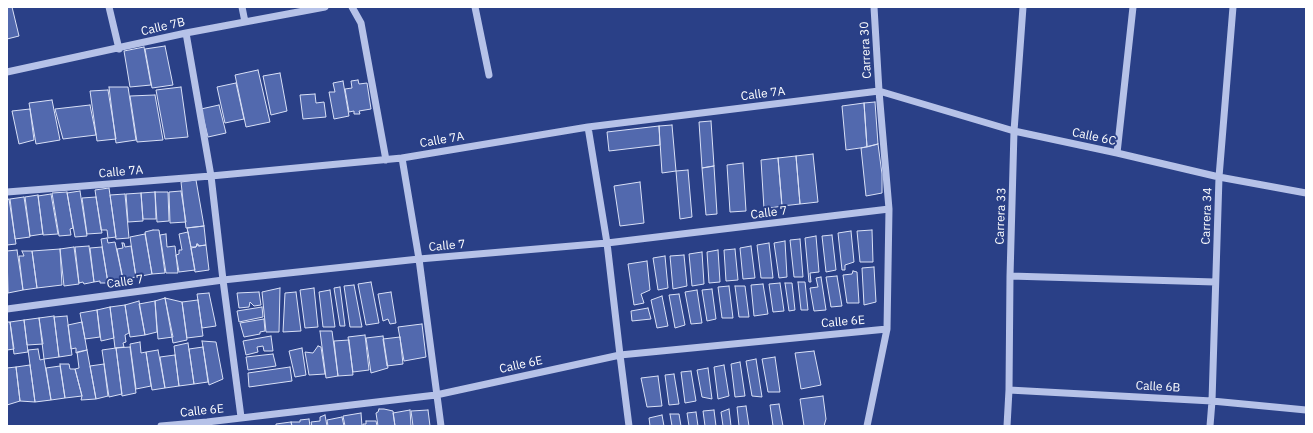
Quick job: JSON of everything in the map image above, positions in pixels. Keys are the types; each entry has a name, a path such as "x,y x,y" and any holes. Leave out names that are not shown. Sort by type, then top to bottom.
{"street":[{"path":"109,7 119,49"},
{"path":"242,7 245,22"},
{"name":"Calle 7B","path":"7,72 119,49 186,33 324,7"},
{"path":"352,7 361,23 386,160"},
{"path":"475,7 488,75"},
{"name":"Carrera 30","path":"867,426 887,329 889,209 879,91 874,7"},
{"name":"Carrera 33","path":"1007,426 1014,131 1023,7"},
{"path":"1117,153 1133,7"},
{"name":"Carrera 34","path":"1210,426 1219,177 1233,7"},
{"path":"186,33 211,176 241,417"},
{"name":"Calle 7A","path":"7,192 211,176 386,160 588,127 879,91"},
{"name":"Calle 6C","path":"879,91 1014,131 1219,177 1306,193"},
{"path":"588,127 607,243 629,426"},
{"path":"402,158 419,259 441,426"},
{"name":"Calle 7","path":"7,309 223,280 419,259 607,243 889,209"},
{"path":"1010,276 1215,282"},
{"name":"Calle 6E","path":"161,426 207,424 241,417 436,395 620,355 887,329"},
{"name":"Calle 6B","path":"1009,390 1212,401 1306,410"}],"building":[{"path":"7,7 12,7 19,36 7,39"},
{"path":"165,46 173,85 152,88 145,49"},
{"path":"144,47 151,85 130,87 124,51"},
{"path":"258,70 270,122 246,127 235,75"},
{"path":"280,73 287,111 271,115 263,76"},
{"path":"358,80 359,84 367,83 371,109 359,111 360,114 354,114 354,111 349,112 345,89 352,88 351,81"},
{"path":"343,81 349,116 334,119 329,92 335,92 333,83"},
{"path":"236,83 244,119 225,123 217,87"},
{"path":"109,87 128,87 136,140 116,143"},
{"path":"181,87 188,137 165,139 156,90"},
{"path":"108,90 116,139 97,141 90,91"},
{"path":"315,94 316,103 324,102 326,117 303,119 300,95"},
{"path":"155,95 163,140 137,142 130,96"},
{"path":"52,100 60,140 36,144 29,103"},
{"path":"875,102 878,144 867,147 864,103"},
{"path":"864,103 867,147 846,150 842,106"},
{"path":"90,105 96,135 63,139 55,109"},
{"path":"219,105 226,133 208,137 201,109"},
{"path":"30,109 34,140 19,144 12,111"},
{"path":"711,121 714,166 702,168 699,122"},
{"path":"672,125 676,171 662,173 659,126"},
{"path":"659,126 660,145 609,151 607,132"},
{"path":"878,144 882,174 882,193 866,196 861,148"},
{"path":"813,154 818,202 800,204 796,156"},
{"path":"796,156 800,204 782,206 778,158"},
{"path":"778,158 782,206 764,209 761,160"},
{"path":"743,163 746,211 730,212 727,165"},
{"path":"714,166 717,214 706,215 702,168"},
{"path":"688,170 692,217 680,219 676,171"},
{"path":"196,180 204,226 186,228 181,182"},
{"path":"640,182 644,223 620,226 614,186"},
{"path":"109,188 116,237 108,238 107,230 101,230 95,190"},
{"path":"80,191 87,236 75,237 67,193"},
{"path":"181,191 186,222 170,223 169,192"},
{"path":"67,192 73,228 70,229 71,235 59,236 52,193"},
{"path":"155,192 156,219 143,219 141,193"},
{"path":"155,192 168,192 169,221 157,222"},
{"path":"141,193 143,221 128,222 126,194"},
{"path":"51,194 58,234 43,235 38,196"},
{"path":"125,194 129,238 116,239 110,195"},
{"path":"38,195 43,234 30,236 25,197"},
{"path":"24,197 30,237 15,239 10,199"},
{"path":"96,197 102,233 87,234 82,198"},
{"path":"9,199 16,244 7,245 7,200"},
{"path":"204,226 206,245 199,246 197,244 196,247 191,247 187,228"},
{"path":"159,230 165,273 152,274 145,232"},
{"path":"872,230 873,262 860,262 857,231"},
{"path":"851,231 854,262 845,265 845,270 842,270 838,233"},
{"path":"188,232 195,270 179,272 176,255 179,254 179,250 182,250 179,234"},
{"path":"145,234 152,274 136,277 130,237"},
{"path":"166,234 167,247 175,246 178,273 166,273 160,235"},
{"path":"832,235 836,270 826,272 822,236"},
{"path":"816,236 819,272 810,273 811,282 809,282 805,238"},
{"path":"107,238 108,243 115,242 123,280 108,283 101,239"},
{"path":"800,239 803,277 794,277 790,240"},
{"path":"785,241 787,277 779,278 774,243"},
{"path":"122,243 124,243 125,247 131,246 136,277 123,279 117,249 123,248"},
{"path":"769,243 773,278 761,278 757,245"},
{"path":"197,244 198,246 206,245 209,270 195,272 191,248 196,247"},
{"path":"89,246 94,282 84,284 83,282 79,283 75,247"},
{"path":"751,246 755,278 743,279 740,248"},
{"path":"74,247 79,284 64,286 60,249"},
{"path":"102,247 108,283 100,283 100,281 94,282 90,248"},
{"path":"60,249 62,285 37,288 32,251"},
{"path":"735,249 738,280 726,281 724,250"},
{"path":"17,250 23,290 8,293 7,251"},
{"path":"718,250 720,282 709,283 707,252"},
{"path":"22,251 32,251 37,288 23,290 19,256 24,256"},
{"path":"702,252 704,284 692,286 689,254"},
{"path":"684,255 687,286 673,289 670,256"},
{"path":"665,256 668,288 658,290 653,258"},
{"path":"647,261 650,290 641,294 644,303 634,305 628,264"},
{"path":"874,267 876,302 864,305 862,268"},
{"path":"853,271 857,272 859,303 847,303 843,275 852,274"},
{"path":"837,276 842,306 831,307 826,277"},
{"path":"821,277 826,310 814,311 810,288 818,287 816,278"},
{"path":"371,282 379,323 366,325 358,284"},
{"path":"798,282 805,282 808,310 801,310"},
{"path":"780,283 784,311 773,312 769,284"},
{"path":"785,283 792,283 795,310 789,311"},
{"path":"763,284 768,314 754,316 751,285"},
{"path":"354,285 362,327 350,327 344,286"},
{"path":"729,286 733,318 722,318 718,287"},
{"path":"735,286 745,286 749,317 739,317"},
{"path":"340,287 345,326 340,326 334,288"},
{"path":"280,288 279,332 266,332 262,292"},
{"path":"314,288 318,327 305,328 300,290"},
{"path":"712,289 716,319 707,321 702,290"},
{"path":"330,290 335,327 323,327 319,292"},
{"path":"697,290 702,323 691,324 685,292"},
{"path":"259,292 261,305 254,306 250,302 249,307 239,308 237,293"},
{"path":"296,292 301,331 283,332 285,293"},
{"path":"391,292 396,323 390,324 388,319 383,321 378,294"},
{"path":"209,293 216,326 202,328 197,294"},
{"path":"679,294 685,325 675,328 669,295"},
{"path":"662,296 668,326 657,328 651,300"},
{"path":"165,298 173,337 158,339 155,301"},
{"path":"165,298 182,302 187,340 173,343"},
{"path":"198,300 203,336 187,338 182,302"},
{"path":"139,301 145,335 130,337 125,305"},
{"path":"155,301 157,332 145,335 139,304"},
{"path":"125,305 129,333 125,335 126,342 123,343 124,347 115,348 110,307"},
{"path":"110,307 114,338 101,341 97,310"},
{"path":"262,307 263,317 239,322 237,311"},
{"path":"648,308 651,319 632,321 631,311"},
{"path":"97,310 100,337 85,339 80,313"},
{"path":"54,316 59,357 44,359 39,318"},
{"path":"67,316 72,355 59,357 54,317"},
{"path":"39,318 43,344 27,345 24,320"},
{"path":"264,319 265,331 260,332 260,334 244,337 240,323"},
{"path":"24,320 28,352 14,354 10,322"},
{"path":"7,322 10,322 14,349 7,350"},
{"path":"82,322 87,350 76,353 76,348 71,349 68,325"},
{"path":"422,324 426,357 404,361 398,327"},
{"path":"320,331 332,331 338,376 326,378"},
{"path":"365,335 369,370 353,372 348,337"},
{"path":"271,336 273,351 264,351 263,346 257,347 258,352 246,355 243,341"},
{"path":"383,336 388,368 371,373 366,338"},
{"path":"400,337 403,364 387,366 383,339"},
{"path":"349,340 353,375 338,376 334,341"},
{"path":"202,341 216,342 223,379 209,385"},
{"path":"140,342 141,353 146,352 151,386 136,389 130,344"},
{"path":"188,343 194,384 179,386 174,346"},
{"path":"318,346 321,347 325,374 309,375 305,352 313,353"},
{"path":"130,347 136,393 122,396 116,348"},
{"path":"203,347 208,382 194,384 189,349"},
{"path":"116,348 122,394 109,397 102,350"},
{"path":"302,348 306,375 295,377 289,351"},
{"path":"38,349 40,360 44,359 51,400 35,402 28,350"},
{"path":"87,350 96,399 81,400 82,396 75,369 79,368 77,352"},
{"path":"158,350 165,388 152,390 146,352"},
{"path":"814,351 821,385 801,389 795,353"},
{"path":"273,354 276,366 248,370 246,357"},
{"path":"175,355 179,386 165,388 160,357"},
{"path":"775,357 780,392 768,392 762,359"},
{"path":"756,359 762,397 752,396 746,361"},
{"path":"740,362 745,396 735,397 731,364"},
{"path":"60,364 69,364 70,369 75,369 82,396 65,398"},
{"path":"104,364 108,396 96,399 90,366"},
{"path":"30,365 35,402 20,401 16,367"},
{"path":"724,365 729,396 718,399 714,367"},
{"path":"60,366 65,398 51,400 46,368"},
{"path":"16,367 20,401 7,405 7,368"},
{"path":"290,367 292,381 249,387 248,373"},
{"path":"708,368 712,399 702,397 697,370"},
{"path":"691,371 696,401 685,403 681,372"},
{"path":"674,374 679,404 669,405 665,375"},
{"path":"658,376 662,406 647,407 641,378"},
{"path":"823,396 826,419 824,426 804,426 800,399"},
{"path":"779,404 783,426 773,426 770,405"},
{"path":"746,406 749,426 739,426 737,407"},
{"path":"379,409 393,411 395,426 378,426 376,413"},
{"path":"729,409 731,426 723,426 721,412"},
{"path":"410,410 411,426 395,426 393,413"},
{"path":"428,410 430,426 413,426 411,411"},
{"path":"714,410 716,426 705,426 703,411"},
{"path":"696,412 698,426 689,426 687,413"},
{"path":"361,413 362,426 345,426 343,416"},
{"path":"670,414 679,414 681,426 672,426"},
{"path":"325,415 327,426 312,426 311,422 320,421 320,417"},
{"path":"662,415 664,426 650,426 649,418"},
{"path":"342,417 344,426 328,426 327,420"},
{"path":"309,419 310,426 292,426 291,422 300,422 300,420"},
{"path":"366,421 376,421 377,426 363,426 363,424 366,424"},
{"path":"291,422 292,426 276,426 276,424"}]}
